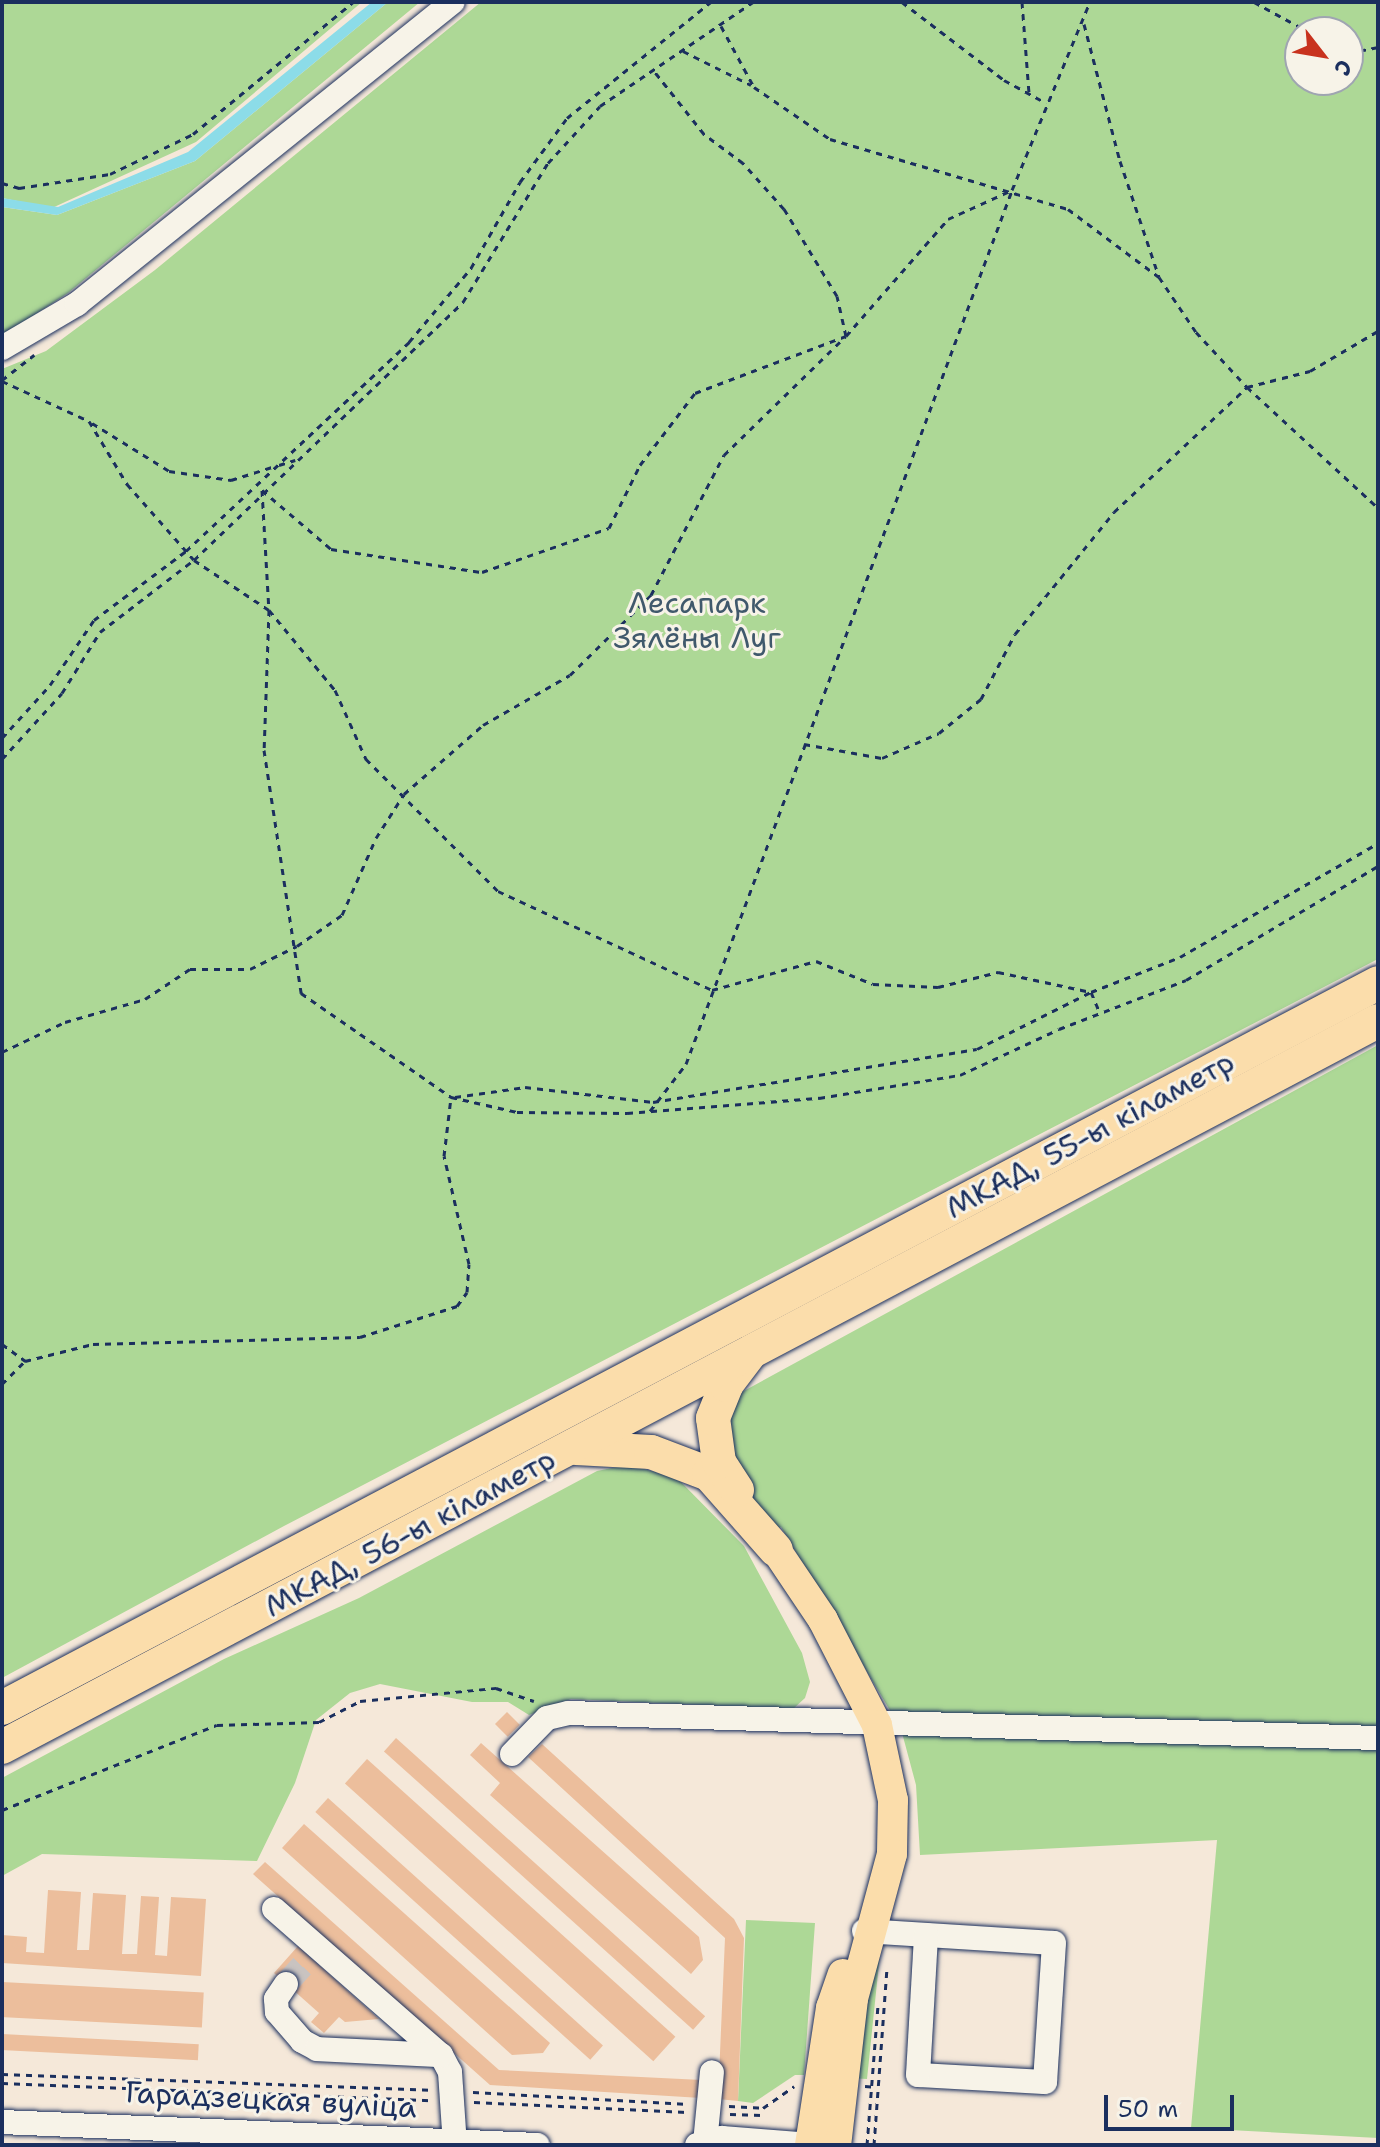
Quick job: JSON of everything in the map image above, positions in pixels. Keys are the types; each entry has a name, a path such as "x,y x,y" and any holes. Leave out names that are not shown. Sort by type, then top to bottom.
{"highway":[{"name":"МКАД, 55-ы кіламетр","path":"810,1302 1378,983"},
{"name":"МКАД, 55-ы кіламетр","path":"810,1302 1378,1021"},
{"name":"МКАД, 56-ы кіламетр","path":"2,1747 752,1351 810,1302"},
{"name":"МКАД, 56-ы кіламетр","path":"2,1708 810,1302"},
{"path":"752,1351 721,1396 713,1418 714,1448 722,1470 770,1533 776,1550"},
{"path":"571,1448 651,1452 709,1474 776,1550"}],"main road":[{"path":"776,1550 823,1620 877,1725 894,1819 876,1932 853,1999 836,2145"},
{"path":"810,2145 831,2008 876,1932"}],"street":[{"path":"2,348 77,304 453,2"},
{"path":"512,1754 547,1718 568,1713 877,1725 1203,1729 1378,1738"},
{"path":"274,1909 315,1952 441,2055 452,2096 455,2143"},
{"path":"876,1932 926,1935 1054,1943 1045,2082 918,2075 926,1935"},
{"path":"286,1984 276,1999 277,2012 294,2035 317,2049 441,2055"},
{"path":"712,2072 701,2144 722,2138 810,2145"},
{"name":"Гарадзецкая вуліца","path":"2,2122 538,2145"}],"path":[{"path":"2,183 19,188 110,174 193,134 353,2"},
{"path":"2,738 50,685 94,620 186,551 418,332 471,268 520,182 567,118 711,2"},
{"path":"2,759 62,693 100,632 194,560 262,490 353,413 463,302 548,163 600,106 753,2"},
{"path":"902,2 1047,104"},
{"path":"1022,2 1029,94"},
{"path":"1080,2 1089,8"},
{"path":"649,1111 653,1102 686,1064 1012,190 1084,24 1090,2"},
{"path":"1254,2 1284,18"},
{"path":"1084,24 1120,161 1159,277 1196,332 1247,387 1378,508"},
{"path":"721,26 754,87"},
{"path":"683,51 754,87 830,139 1012,190 1068,209 1159,277"},
{"path":"654,71 704,134 743,163 784,209 837,296 846,336"},
{"path":"2,1052 65,1022 145,999 190,969 250,969 297,946 342,915 376,838 404,794 483,725 570,675 651,595 724,455 846,336 948,219 1012,190"},
{"path":"804,744 882,758 939,733 981,699 1015,634 1114,512 1247,387 1310,371 1378,331"},
{"path":"262,490 331,549 482,572 609,528 640,465 695,393 846,336"},
{"path":"2,381 89,421 169,471 231,480 298,459"},
{"path":"89,421 127,484 194,560 269,610 335,690 366,759 498,891 712,990 816,961 873,984 938,987 998,972 1091,992"},
{"path":"262,490 269,610 264,750 297,946 301,993 451,1097 517,1112 649,1111 819,1098 960,1075 1100,1013 1186,980 1378,866"},
{"path":"451,1097 525,1087 653,1102 977,1049 1091,992 1180,957 1378,843"},
{"path":"1091,992 1100,1013"},
{"path":"2,1384 25,1361 93,1344 360,1337 457,1306 467,1292 469,1264 444,1156 451,1097"},
{"path":"2,1344 25,1361"},
{"path":"2,1810 217,1725 319,1722 360,1701 496,1688 568,1713"},
{"path":"874,2145 877,2087 876,1932"},
{"path":"2,2074 386,2087 452,2096 707,2109 763,2108 797,2084"},
{"path":"2,2083 385,2097 452,2096 707,2109 762,2115"},
{"path":"385,2097 386,2087"},
{"path":"871,2087 877,2087"}],"green space":[{"path":"2,2 362,2 196,142 52,208 2,198"},
{"path":"388,2 420,2 68,293 2,336 2,207 57,215 195,161"},
{"name":"Лесапарк Зялёны Луг","path":"481,2 1378,2 1378,959 284,1526 2,1678 2,369 46,351 155,270"},
{"path":"1378,1045 1378,2138 1191,2128 1217,1840 920,1855 916,1785 901,1729 781,1527 775,1530 721,1456 731,1398"},
{"path":"627,1465 676,1477 744,1546 802,1653 810,1682 805,1698 793,1709 571,1699 529,1715 508,1702 472,1702 380,1684 350,1693 316,1720 295,1783 257,1861 42,1854 2,1876 2,1778 224,1659 359,1598 597,1471"},
{"path":"746,1920 815,1923 804,2075 795,2075 753,2103 738,2101"},
{"path":"880,1954 867,2079 848,2078"}],"water":[{"path":"372,2 388,2 195,161 57,215 2,207 2,198 58,207 188,152"}],"building":[{"path":"507,1712 520,1725 508,1737 495,1724"},
{"path":"396,1738 705,2016 693,2030 384,1751"},
{"path":"481,1743 699,1937 703,1960 691,1974 490,1795 500,1783 470,1755"},
{"path":"542,1744 734,1919 744,1938 738,2101 718,2099 725,1938 528,1757"},
{"path":"367,1759 675,2037 653,2061 345,1784"},
{"path":"328,1798 603,2046 590,2060 315,1812"},
{"path":"304,1824 550,2043 543,2053 512,2055 282,1848"},
{"path":"265,1862 499,2070 702,2080 701,2098 490,2085 253,1874"},
{"path":"48,1890 81,1892 77,1950 89,1950 93,1893 126,1895 122,1954 137,1954 141,1896 159,1897 155,1955 167,1956 171,1897 206,1899 201,1976 2,1963 2,1935 27,1937 26,1952 44,1953"},
{"path":"298,1946 379,2019 345,2022 339,2017 324,2033 311,2022 319,2013 274,1973"},
{"path":"2,1982 204,1993 202,2028 2,2017"},
{"path":"2,2034 199,2044 198,2060 2,2050"}],"tunnel":[{"path":"286,1984 311,1956"}]}
